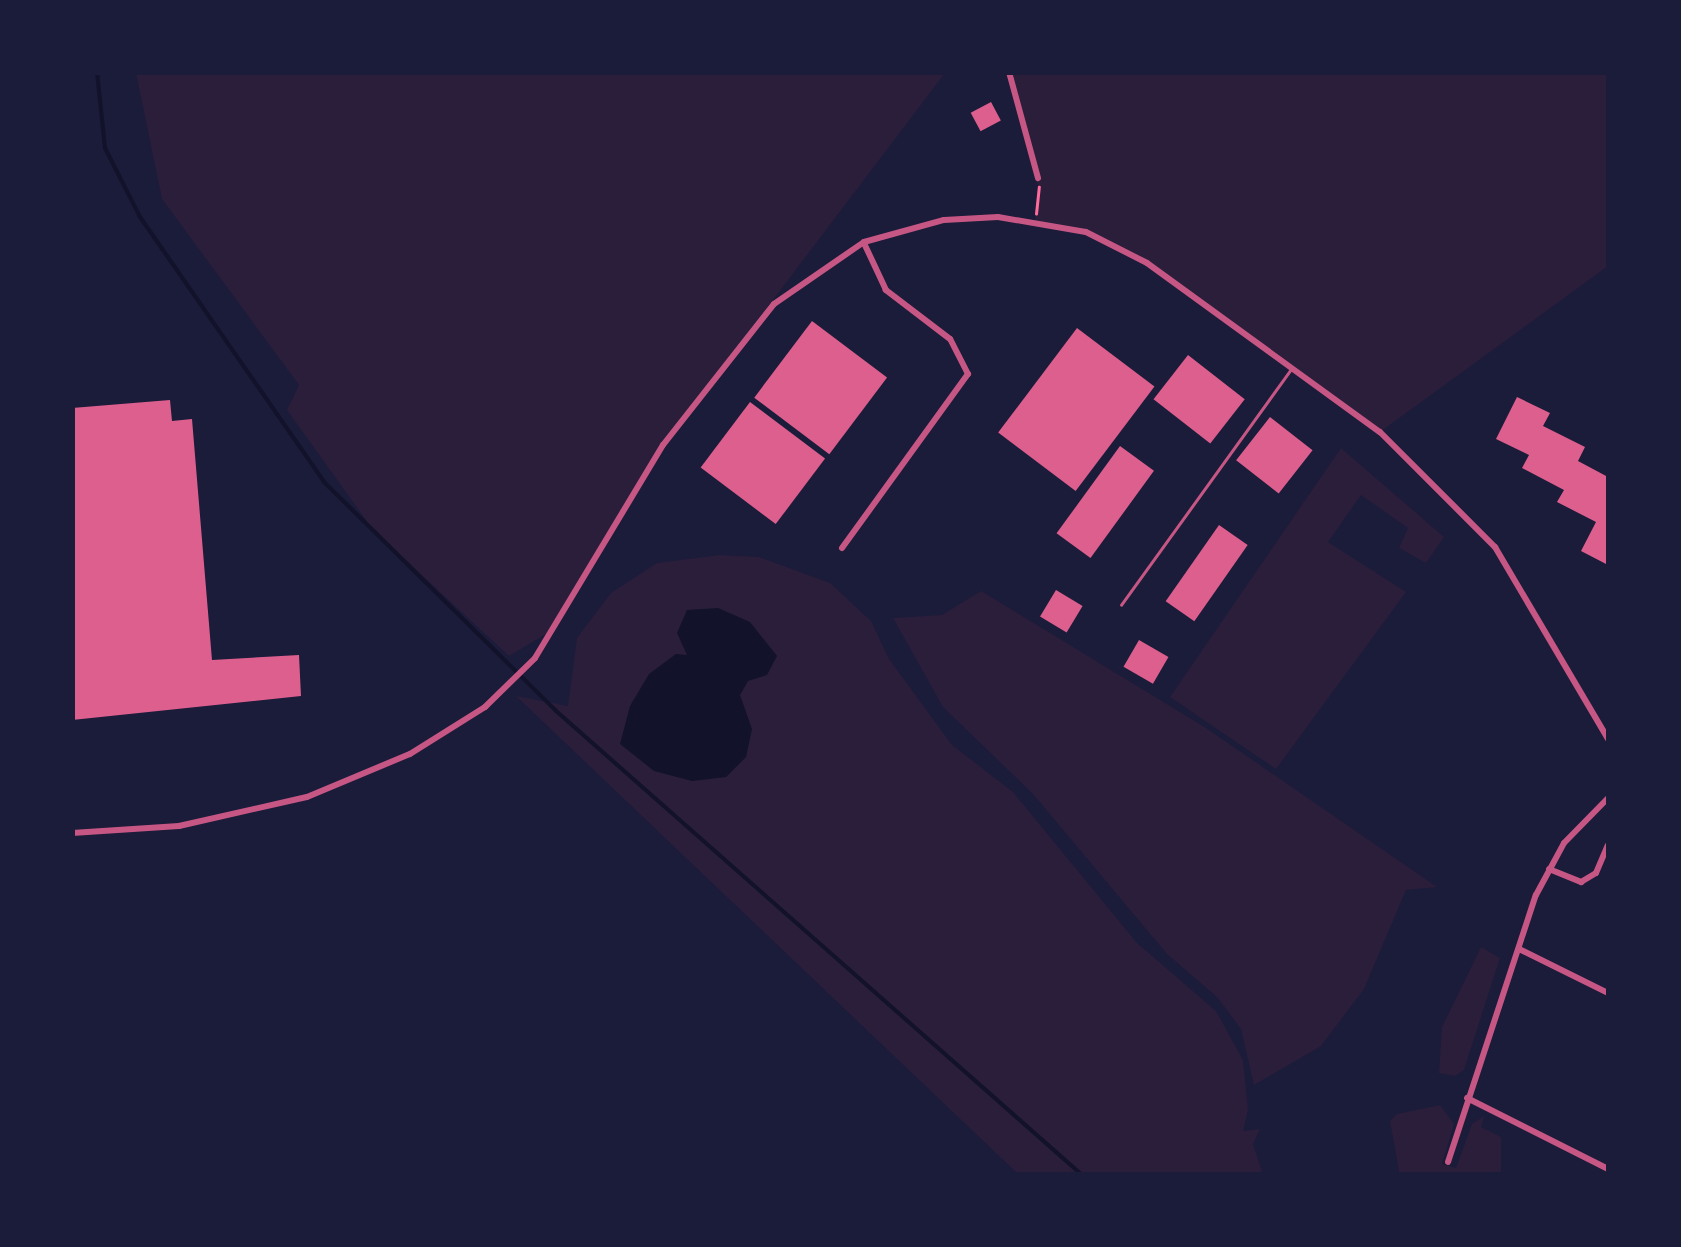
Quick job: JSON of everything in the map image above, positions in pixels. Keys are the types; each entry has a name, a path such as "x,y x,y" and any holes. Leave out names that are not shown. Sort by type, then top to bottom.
{"street":[{"path":"1008,72 1038,178"},
{"path":"72,833 179,826 308,796 410,754 508,686 535,658 628,497 710,380 774,304 864,242 944,220 1036,220 1086,232 1147,263 1380,432 1470,516 1495,546 1608,740"},
{"path":"842,548 968,374 966,359 950,339 886,290 864,242"},
{"path":"1448,1162 1466,1098 1549,869 1564,843 1608,798"},
{"path":"1549,869 1581,882 1596,873 1608,846"},
{"path":"1519,949 1608,992"},
{"path":"1466,1098 1608,1169"}],"lane":[{"path":"1121,605 1292,368"}],"path":[{"path":"1036,220 1038,178"}],"shaded area":[{"path":"136,73 945,73 663,445 551,631 509,656 373,530 287,410 299,385 162,199"},
{"path":"1008,73 1608,73 1608,266 1380,432 1147,263 1086,232 1035,220 1039,190"},
{"path":"1341,448 1444,537 1426,563 1399,548 1408,528 1361,495 1328,542 1406,592 1276,769 1170,697"},
{"path":"720,555 759,557 830,583 871,621 889,659 952,745 1013,792 1137,943 1216,1011 1243,1060 1248,1110 1243,1131 1260,1129 1253,1144 1263,1174 1018,1174 516,696 568,706 577,638 611,593 657,563"},
{"path":"981,591 1206,728 1437,887 1406,890 1364,989 1321,1046 1254,1085 1241,1029 1217,997 1167,954 1033,794 943,707 893,618 942,615"},
{"path":"718,608 750,622 777,656 767,675 748,681 740,695 752,729 746,757 726,777 692,781 654,771 620,744 630,706 649,674 676,654 687,655 677,633 687,610"},
{"path":"1481,947 1500,958 1464,1070 1455,1076 1439,1073 1442,1027"},
{"path":"1440,1105 1454,1124 1442,1164 1456,1168 1472,1124 1484,1116 1481,1127 1501,1137 1501,1174 1391,1174 1399,1171 1390,1121 1397,1114"}],"building":[{"path":"991,102 1001,121 981,131 971,113"},
{"path":"812,321 887,378 829,454 754,398"},
{"path":"1077,328 1154,386 1076,491 998,433"},
{"path":"1188,355 1245,399 1210,443 1154,399"},
{"path":"1517,397 1550,413 1543,426 1585,447 1578,461 1608,477 1608,565 1581,551 1596,522 1557,502 1564,490 1522,468 1529,455 1496,439"},
{"path":"170,400 172,421 192,419 212,660 299,655 301,696 72,720 72,408"},
{"path":"750,402 825,459 776,524 701,467"},
{"path":"1270,417 1313,450 1279,494 1236,460"},
{"path":"1120,446 1154,471 1090,558 1057,533"},
{"path":"1219,525 1248,545 1194,621 1166,601"},
{"path":"1056,590 1083,606 1067,633 1040,617"},
{"path":"1139,640 1168,657 1153,684 1124,667"}],"waterway":[{"path":"97,72 105,148 140,217 324,482 555,710 1081,1174"}]}
